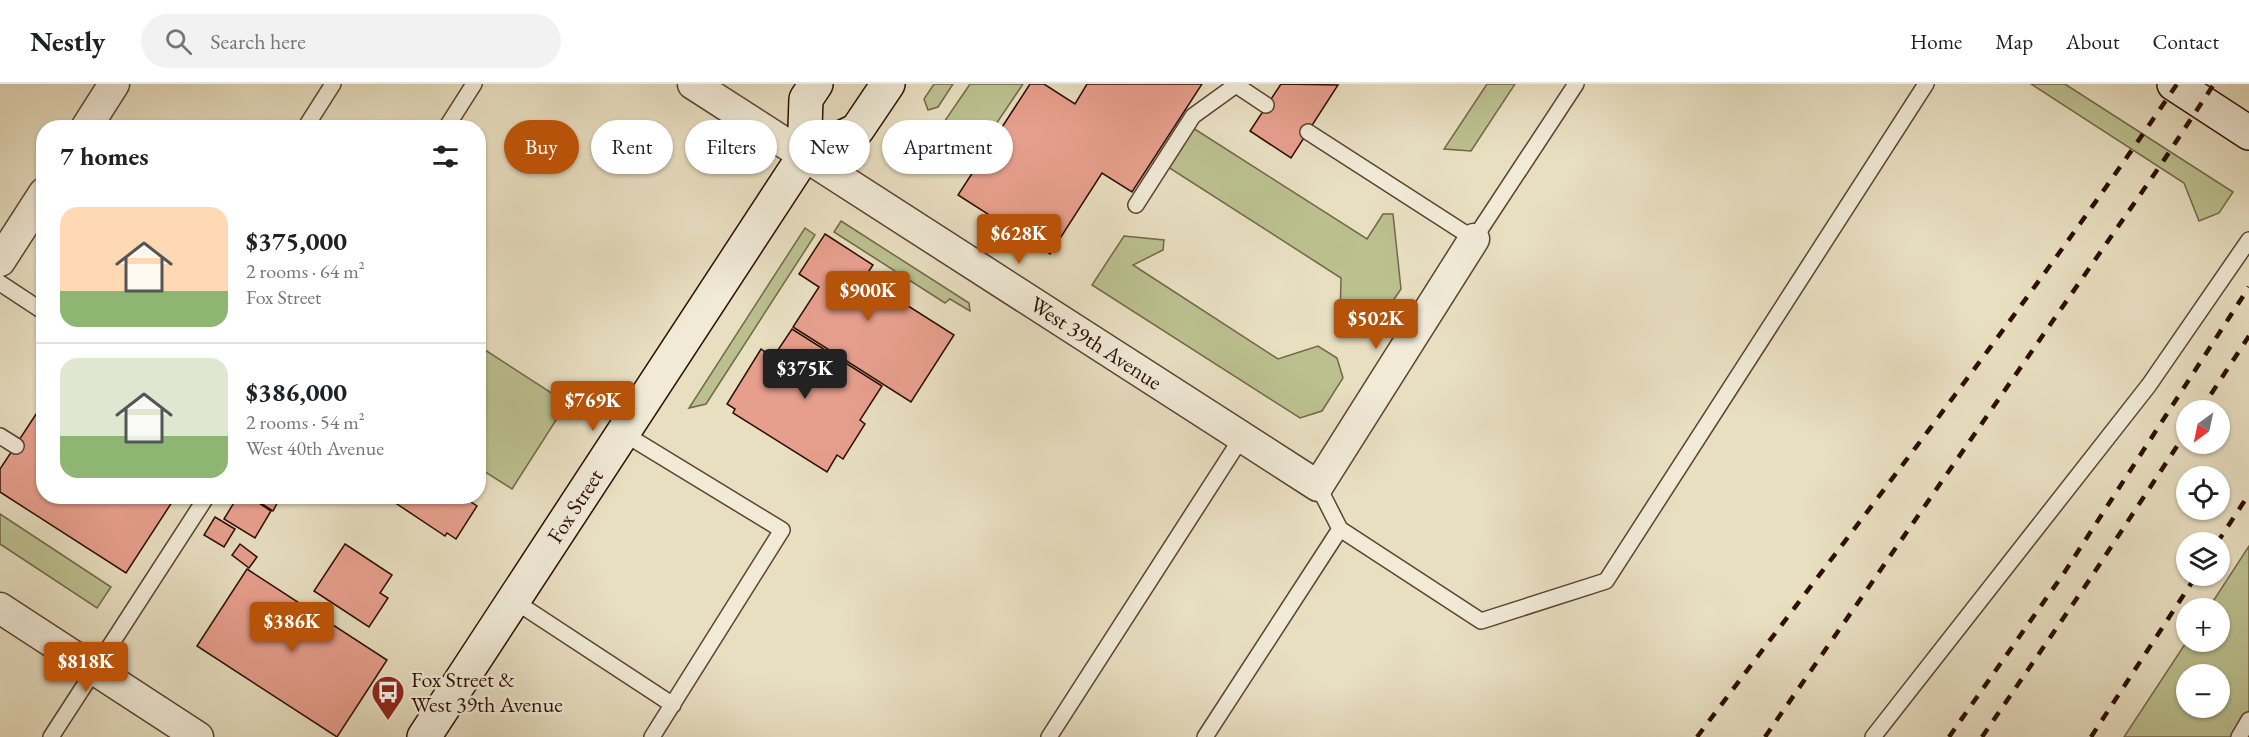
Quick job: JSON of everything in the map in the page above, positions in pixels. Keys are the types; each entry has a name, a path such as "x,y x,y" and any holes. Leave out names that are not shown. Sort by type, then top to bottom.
{"street":[{"path":"91,120 114,84"},
{"name":"West 39th Avenue","path":"693,84 789,146"},
{"path":"805,120 806,99 816,84"},
{"path":"864,120 888,84"},
{"path":"2175,84 2249,133"},
{"name":"Fox Street","path":"424,737 792,174"},
{"name":"West 39th Avenue","path":"832,174 1318,486"},
{"path":"0,261 36,205"},
{"path":"1318,486 1474,239"},
{"path":"0,608 198,737"}],"lane":[{"path":"310,120 333,84"},
{"path":"451,120 474,84"},
{"path":"1308,132 1474,239 1576,84"},
{"path":"1318,486 1340,529 1481,621 1606,581 1926,84"},
{"path":"1136,204 1193,116 1236,85 1266,105"},
{"path":"1873,737 2149,385 2249,240"},
{"path":"0,283 36,307"},
{"path":"623,433 782,530 652,737"},
{"path":"0,435 15,446"},
{"path":"1049,737 1242,437"},
{"path":"51,737 202,504"},
{"path":"1205,737 1340,529"},
{"path":"513,600 673,705"},
{"path":"2239,737 2249,720"}],"green space":[{"path":"934,84 953,84 938,107 928,110 924,99"},
{"path":"970,84 1023,84 999,120 945,120"},
{"path":"1487,84 1515,84 1471,151 1444,149"},
{"path":"2031,84 2065,84 2233,192 2219,213 2199,221 2184,183"},
{"path":"1193,128 1367,239 1383,214 1393,214 1401,289 1375,327 1356,327 1340,317 1341,278 1168,167"},
{"path":"841,221 969,303 970,311 950,299 945,303 834,232"},
{"path":"805,228 815,235 706,404 689,408"},
{"path":"1124,236 1164,240 1163,250 1133,265 1278,359 1318,346 1337,358 1343,378 1322,411 1300,418 1092,285"},
{"path":"486,351 567,403 512,489 486,472"},
{"path":"0,514 111,587 97,608 0,544"},
{"path":"2249,546 2249,720 2238,737 2124,737 2180,652 2230,652 2230,598 2215,598 2223,586 2230,586 2230,575"}],"building":[{"path":"1030,84 1044,84 1075,104 1087,84 1202,84 1132,192 1102,173 1050,254 958,195 972,174 1013,174 1013,120 1007,120"},
{"path":"1281,84 1338,85 1291,158 1250,131"},
{"path":"825,234 873,265 864,278 954,335 911,402 793,327 819,287 799,274"},
{"path":"792,329 882,386 860,420 865,424 843,459 837,455 827,472 733,413 735,409 727,404 761,349 768,354 771,350 776,353"},
{"path":"36,414 36,504 171,504 126,573 0,492 0,469"},
{"path":"233,504 260,504 271,511 255,538 224,519"},
{"path":"262,504 277,504 273,511"},
{"path":"397,504 474,504 477,506 456,539 447,533 445,536"},
{"path":"215,517 235,529 224,547 204,535"},
{"path":"240,544 257,557 249,568 232,555"},
{"path":"345,544 392,575 380,593 388,598 369,627 314,591"},
{"path":"247,569 387,660 337,737 197,646"}],"railway":[{"path":"1697,737 2001,332 2120,168 2177,84"},
{"path":"1765,737 2162,163 2214,84"},
{"path":"1949,737 2064,573 2249,287"},
{"path":"2207,400 2249,336"},
{"path":"1982,737 2176,448"},
{"path":"2224,532 2249,494"},
{"path":"2091,737 2189,586"}],"place":[{"name":"Fox Street & West 39th Avenue","path":"388,721"}]}
